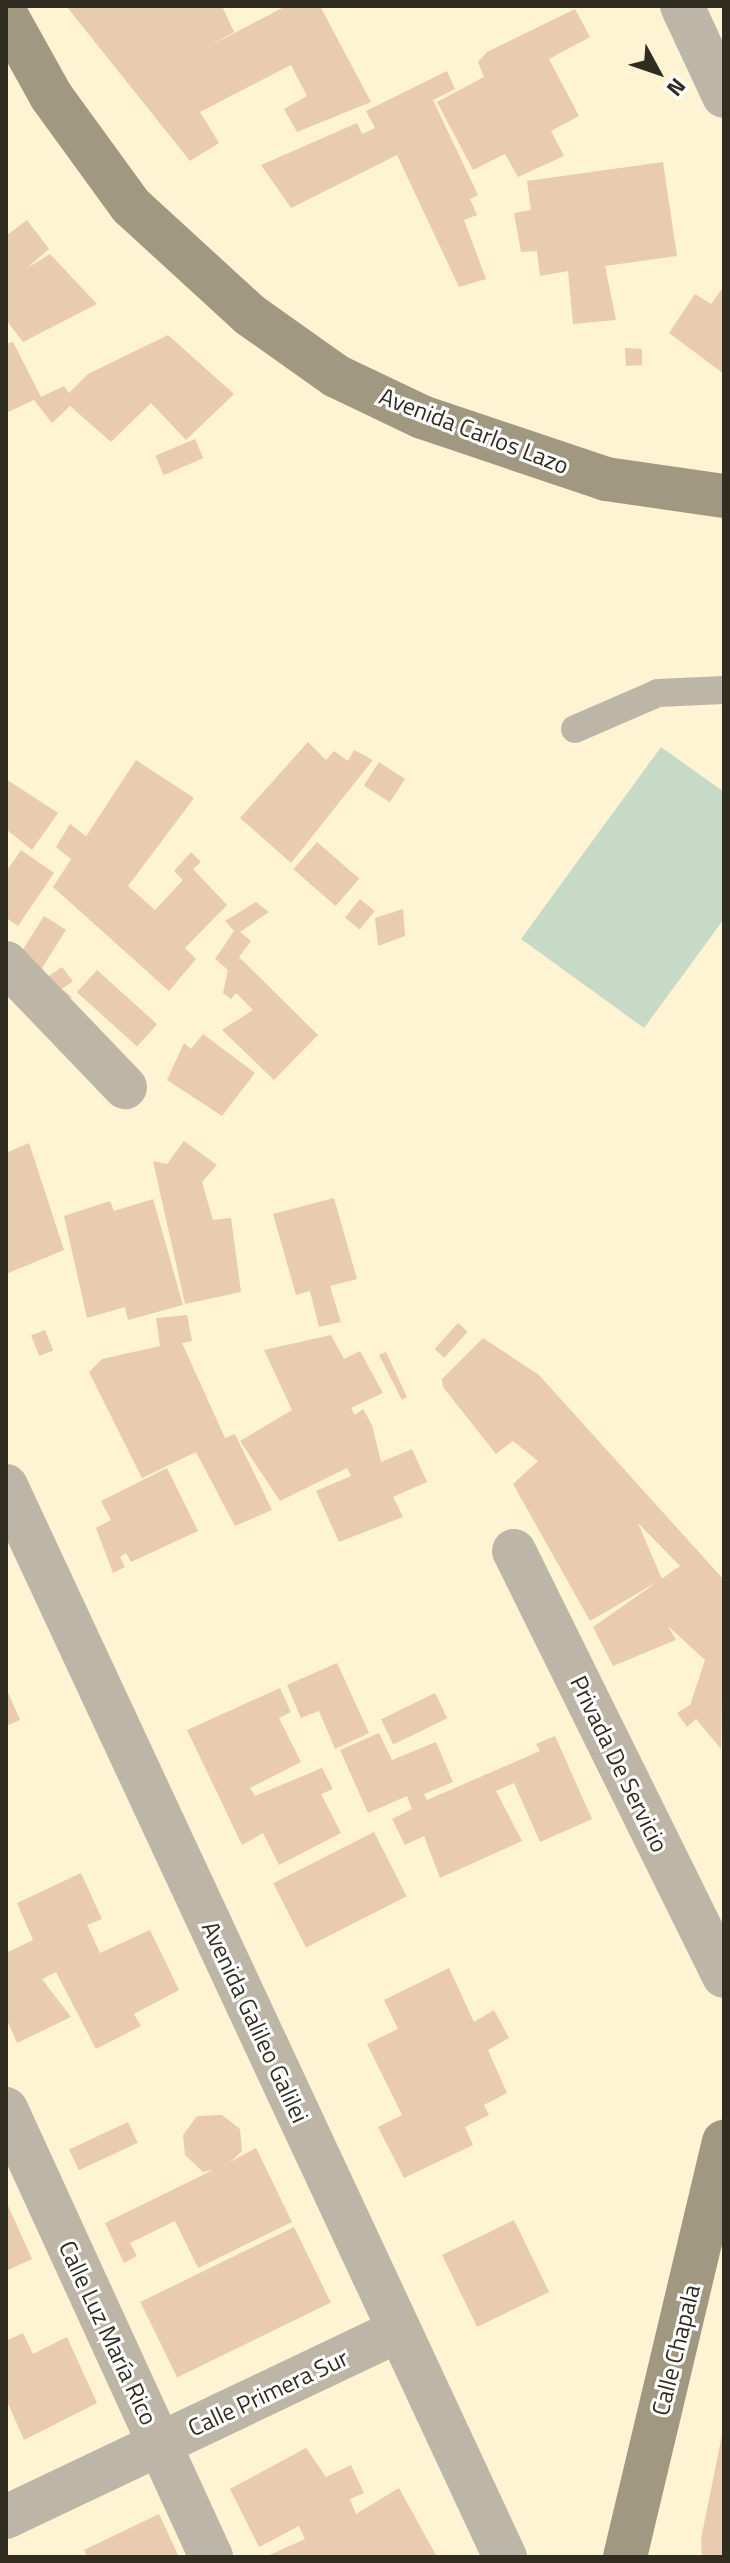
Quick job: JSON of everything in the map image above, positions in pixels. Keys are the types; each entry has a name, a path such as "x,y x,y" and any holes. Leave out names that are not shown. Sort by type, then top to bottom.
{"main road":[{"name":"Avenida Carlos Lazo","path":"6,15 51,96 131,206 250,315 336,376 422,417 606,479 724,496"},
{"name":"Calle Chapala","path":"625,2557 717,2211 724,2142"}],"street":[{"path":"682,6 724,96"},
{"path":"6,963 125,1087"},
{"name":"Avenida Galileo Galilei","path":"6,1486 505,2557"},
{"name":"Privada De Servicio","path":"514,1551 724,1976"},
{"name":"Calle Luz María Rico","path":"6,2109 211,2557"},
{"name":"Calle Primera Sur","path":"6,2517 399,2330"}],"lane":[{"path":"575,729 658,693 724,690"}],"green space":[{"path":"661,747 724,792 724,919 644,1028 521,939"}],"building":[{"path":"222,6 234,32 208,47 286,6 320,6 371,102 297,132 284,109 307,96 291,65 200,112 219,143 190,161 67,7"},
{"path":"575,9 590,37 549,59 579,116 551,131 564,156 518,177 505,154 473,170 437,102 484,77 478,62 487,52"},
{"path":"447,71 455,89 433,100 478,195 470,199 477,215 464,220 486,279 459,287 397,155 291,208 261,165 357,123 362,134 375,128 366,111"},
{"path":"663,162 677,256 605,266 616,320 573,324 568,271 540,276 537,251 521,252 514,213 531,210 527,181"},
{"path":"27,220 49,249 27,268 50,254 97,304 23,342 6,320 6,236"},
{"path":"721,290 724,292 724,374 669,333 695,294 711,304"},
{"path":"168,335 234,394 186,440 151,403 111,442 70,406 52,423 34,400 6,413 6,344 13,342 41,397 64,386 69,393 88,374"},
{"path":"625,348 642,349 642,365 626,366"},
{"path":"195,439 203,458 164,475 155,456"},
{"path":"308,742 326,760 334,751 348,761 354,750 373,760 291,863 240,818"},
{"path":"136,760 194,798 128,886 155,910 183,880 174,871 191,852 201,862 193,869 227,905 185,948 196,959 169,991 53,887"},
{"path":"379,762 405,779 390,802 364,785"},
{"path":"6,779 58,813 32,850 6,829"},
{"path":"70,824 87,837 72,860 56,847"},
{"path":"317,842 359,879 336,906 293,869"},
{"path":"21,850 54,873 18,926 6,918 6,872"},
{"path":"360,899 375,911 360,930 345,918"},
{"path":"256,902 269,912 240,932 251,941 239,957 318,1035 274,1080 222,1030 253,1010 236,993 231,999 223,993 228,970 215,959 234,931 225,921"},
{"path":"403,909 405,936 378,946 375,918"},
{"path":"44,916 66,930 35,980 13,966"},
{"path":"62,967 73,981 62,989 72,997 60,1012 40,982"},
{"path":"97,970 157,1024 137,1046 77,992"},
{"path":"203,1034 255,1073 222,1116 167,1080 184,1043 191,1049"},
{"path":"184,1141 217,1165 202,1182 213,1220 231,1218 241,1292 185,1304 153,1161 167,1164"},
{"path":"29,1143 64,1250 6,1274 6,1153"},
{"path":"334,1198 357,1279 330,1286 341,1322 319,1327 310,1291 296,1295 273,1214"},
{"path":"153,1199 183,1305 128,1320 125,1307 87,1318 64,1216 110,1201 114,1211"},
{"path":"187,1315 192,1341 182,1343 225,1438 235,1434 272,1510 235,1526 196,1452 142,1478 89,1372 102,1359 160,1346 156,1318"},
{"path":"458,1323 468,1332 444,1358 435,1349"},
{"path":"45,1330 53,1350 39,1356 31,1336"},
{"path":"331,1335 344,1359 360,1351 383,1393 351,1408 355,1415 363,1409 372,1425 381,1462 412,1449 427,1482 393,1497 403,1517 339,1542 316,1491 351,1476 347,1468 280,1501 240,1441 292,1410 264,1350"},
{"path":"483,1338 539,1375 724,1580 721,1749 696,1719 687,1727 677,1713 690,1705 705,1660 668,1626 676,1640 613,1666 593,1627 659,1581 590,1621 513,1484 538,1461 513,1441 496,1454 443,1387 442,1379","holes":["638,1523 680,1566 662,1579"]},
{"path":"386,1352 407,1397 402,1400 379,1355"},
{"path":"167,1468 198,1531 131,1562 126,1553 120,1557 125,1567 113,1573 96,1528 111,1520 101,1501"},
{"path":"337,1663 369,1733 335,1749 319,1711 301,1718 287,1685"},
{"path":"6,1688 20,1720 6,1726"},
{"path":"280,1688 291,1712 279,1718 301,1762 250,1788 255,1796 322,1768 333,1789 321,1794 341,1833 279,1865 263,1833 242,1845 187,1730"},
{"path":"435,1693 447,1718 393,1744 381,1719"},
{"path":"379,1733 392,1760 436,1742 453,1782 424,1794 427,1800 540,1751 536,1744 555,1736 592,1819 540,1842 514,1783 496,1791 522,1841 440,1878 424,1836 405,1845 392,1819 412,1809 407,1796 368,1813 340,1750"},
{"path":"374,1832 407,1896 306,1947 273,1883"},
{"path":"81,1873 102,1919 87,1925 100,1953 150,1930 179,1990 134,2014 141,2026 96,2049 56,1972 42,1979 71,2017 17,2043 6,2018 6,1953 33,1940 17,1903"},
{"path":"449,1968 474,2022 494,2010 509,2038 488,2050 507,2093 484,2105 489,2115 465,2127 473,2145 404,2178 378,2127 402,2115 367,2044 398,2029 384,2000"},
{"path":"222,2115 240,2129 242,2151 230,2162 256,2148 292,2222 198,2268 175,2221 130,2243 137,2256 124,2263 105,2223 213,2170 203,2172 185,2155 183,2135 197,2116"},
{"path":"128,2122 138,2143 79,2170 69,2149"},
{"path":"6,2201 32,2259 6,2271"},
{"path":"514,2220 549,2292 477,2327 442,2255"},
{"path":"294,2227 331,2302 177,2377 140,2302"},
{"path":"23,2333 33,2354 67,2337 97,2403 24,2440 6,2399 6,2341"},
{"path":"724,2425 724,2557 702,2557 701,2539"},
{"path":"306,2448 326,2477 351,2465 364,2493 350,2499 356,2514 399,2488 437,2557 265,2557 305,2539 299,2526 259,2547 230,2489"},
{"path":"159,2514 179,2557 87,2557 84,2550"}]}
